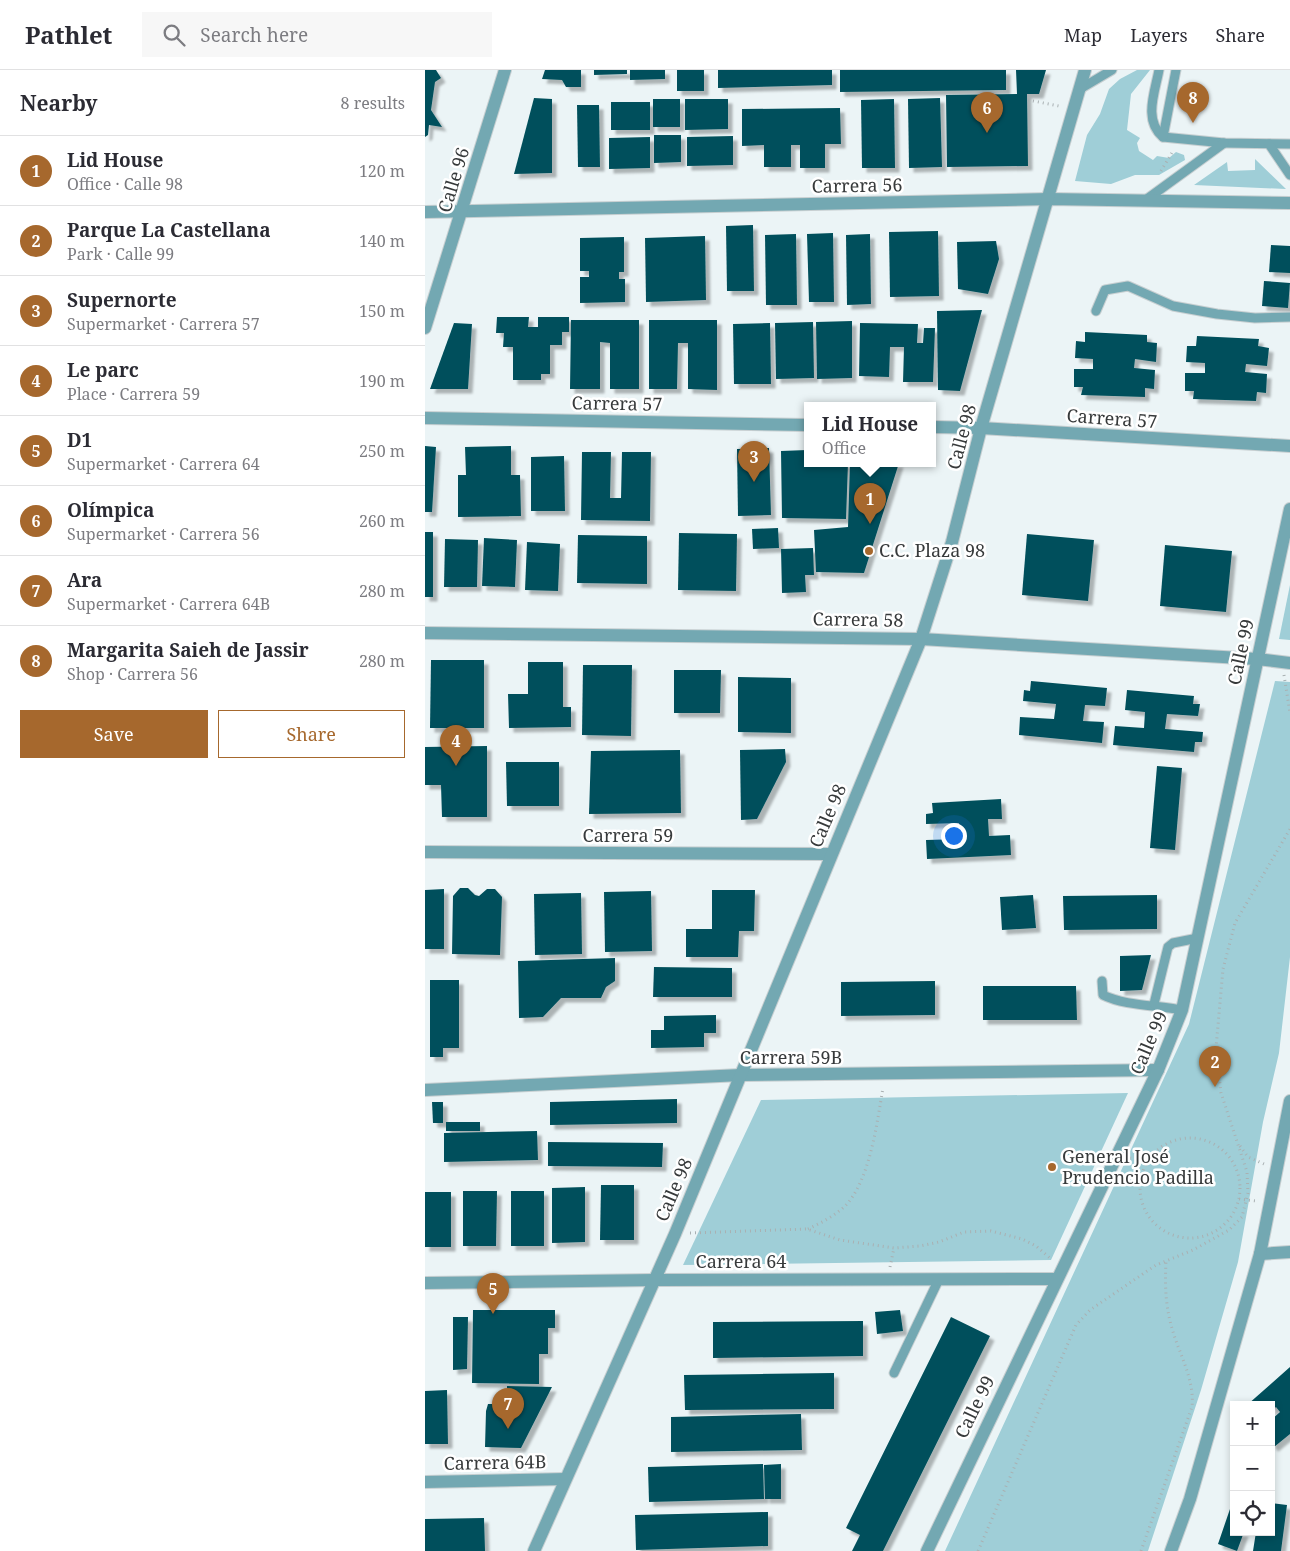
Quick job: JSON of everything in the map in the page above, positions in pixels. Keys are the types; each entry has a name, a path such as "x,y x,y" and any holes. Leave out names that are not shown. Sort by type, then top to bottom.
{"street":[{"name":"Calle 96","path":"425,328 505,70"},
{"name":"Calle 98","path":"535,1551 565,1479 675,1234 921,638 952,542 981,428 1085,70"},
{"name":"Carrera 56","path":"425,212 1049,199 1147,199 1290,203"},
{"name":"Carrera 57","path":"425,418 804,425"},
{"name":"Carrera 57","path":"936,427 1290,446"},
{"name":"Calle 99","path":"927,1551 1158,1070 1182,1010 1290,509"},
{"name":"Carrera 58","path":"425,633 921,638 1257,659 1287,663"},
{"name":"Carrera 59","path":"425,852 831,854"},
{"name":"Carrera 59B","path":"425,1090 741,1075 885,1075 1158,1070"},
{"path":"1171,1551 1190,1499 1261,1254 1290,1101"},
{"path":"1261,1254 1290,1252"},
{"name":"Carrera 64","path":"425,1283 939,1279 1060,1274"},
{"name":"Carrera 64B","path":"425,1482 565,1479"}],"lane":[{"path":"1080,89 1113,70"},
{"path":"1159,70 1151,113 1152,124 1163,136 1179,140 1224,143 1290,144"},
{"path":"1163,136 1176,70"},
{"path":"1147,199 1224,143"},
{"path":"1269,144 1290,174"},
{"path":"1095,311 1105,290 1128,286 1173,306 1217,314 1255,318 1290,317"},
{"path":"1155,1004 1168,947 1173,943 1198,938"},
{"path":"1102,981 1102,992 1106,996 1120,1002 1155,1004 1182,1010"},
{"path":"894,1373 939,1279"}],"path":[{"path":"1028,100 1075,108"},
{"path":"1157,179 1179,140"},
{"path":"1287,663 1283,674 1290,713"},
{"path":"978,1551 1076,1325 1090,1310 1166,1259 1193,1250 1229,1230 1242,1217 1248,1193 1247,1172 1221,1093 1216,1048 1223,969 1235,923 1290,829"},
{"path":"807,1229 823,1222 845,1206 861,1180 875,1132 885,1075"},
{"path":"1199,1138 1218,1146 1232,1160 1240,1179 1239,1199 1230,1218 1213,1232 1193,1238 1172,1235 1154,1223 1143,1205 1140,1184 1146,1163 1160,1148 1178,1139 1199,1138"},
{"path":"675,1234 807,1229 840,1240 894,1248 939,1242 964,1232 991,1231 1022,1239 1035,1246 1060,1274"},
{"path":"1141,1551 1192,1407 1193,1394 1171,1327 1164,1294 1166,1259"}],"shaded area":[{"path":"1137,70 1150,70 1131,94 1127,130 1140,138 1137,143 1139,151 1153,160 1157,156 1169,158 1176,152 1184,155 1185,160 1159,175 1135,175 1111,184 1075,181 1087,135 1100,114 1109,89 1120,79"},
{"path":"1255,159 1286,189 1194,185 1227,162 1228,171 1255,170"},
{"path":"1290,585 1290,640 1279,639"},
{"path":"1275,681 1290,682 1290,957 1279,1053 1263,1122 1238,1262 1201,1390 1148,1551 945,1551 1189,1024"},
{"path":"1128,1093 1051,1260 683,1265 761,1100"}],"building":[{"path":"425,70 436,70 441,78 435,82 431,110 442,127 429,125 428,135 425,137"},
{"path":"545,70 581,70 581,87 566,87 562,80 542,79"},
{"path":"594,70 627,70 627,74 594,75"},
{"path":"630,70 665,70 665,79 630,80"},
{"path":"677,70 704,70 704,91 677,91"},
{"path":"718,70 832,70 832,85 718,88"},
{"path":"840,70 1006,70 1006,90 840,92"},
{"path":"1016,70 1046,70 1039,94 1027,94 1028,166 947,167 946,95 1017,94"},
{"path":"534,98 552,99 552,173 514,174"},
{"path":"940,98 942,167 909,168 908,99"},
{"path":"653,99 680,99 680,127 653,127"},
{"path":"685,99 728,99 728,129 685,130"},
{"path":"894,99 895,168 862,168 861,100"},
{"path":"611,102 650,102 650,130 611,130"},
{"path":"577,105 599,105 600,167 578,167"},
{"path":"840,108 841,144 825,144 825,168 800,168 800,145 791,145 791,167 764,167 764,145 742,146 742,109"},
{"path":"654,135 681,135 681,162 654,163"},
{"path":"733,136 733,165 687,166 687,137"},
{"path":"650,137 650,168 609,169 609,138"},
{"path":"753,225 754,291 727,291 726,226"},
{"path":"938,231 939,296 890,297 889,232"},
{"path":"833,233 834,302 809,302 807,234"},
{"path":"796,234 797,305 766,305 765,235"},
{"path":"870,234 871,304 847,305 846,235"},
{"path":"705,236 706,300 646,302 645,238"},
{"path":"624,237 624,272 619,272 619,279 625,279 625,302 580,303 580,277 589,277 589,271 580,271 580,238"},
{"path":"996,241 999,259 988,294 958,289 957,242"},
{"path":"1271,245 1290,246 1290,273 1269,272"},
{"path":"1264,281 1290,283 1288,308 1262,306"},
{"path":"982,310 960,391 938,390 937,311"},
{"path":"497,317 529,317 528,327 538,327 538,317 569,317 569,332 562,332 562,345 550,345 550,374 541,374 541,380 513,380 513,347 503,347 504,333 496,333"},
{"path":"571,320 639,320 639,389 610,389 610,343 600,342 600,389 570,389"},
{"path":"649,320 717,320 717,390 688,389 688,343 678,343 677,389 649,389"},
{"path":"852,321 852,378 817,379 816,322"},
{"path":"813,322 814,378 776,379 775,323"},
{"path":"454,323 472,324 468,389 430,389"},
{"path":"770,323 771,384 734,384 733,324"},
{"path":"860,323 918,324 917,343 923,343 924,328 935,328 933,382 903,382 904,347 890,347 889,377 859,376"},
{"path":"1085,332 1147,335 1147,342 1157,343 1156,362 1135,359 1134,368 1155,370 1154,389 1145,388 1145,397 1081,395 1083,387 1074,387 1074,369 1093,369 1093,359 1075,358 1076,341 1085,342"},
{"path":"1197,336 1259,339 1258,346 1269,348 1267,366 1246,364 1245,372 1267,374 1266,393 1257,392 1256,401 1193,399 1194,391 1185,391 1185,373 1205,373 1205,363 1186,362 1187,346 1196,346"},
{"path":"425,446 436,447 432,512 425,512"},
{"path":"511,446 511,475 520,475 521,516 458,517 458,475 466,475 465,447"},
{"path":"769,448 771,515 738,516 737,449"},
{"path":"804,450 804,467 848,467 846,519 782,518 781,451"},
{"path":"582,452 611,452 610,498 621,498 622,452 651,452 650,521 581,520"},
{"path":"564,456 565,511 531,511 531,457"},
{"path":"850,467 898,467 864,573 816,572 814,530 848,527"},
{"path":"778,528 779,548 753,549 752,529"},
{"path":"425,532 433,532 433,597 425,597"},
{"path":"679,533 737,534 736,591 678,590"},
{"path":"1027,534 1094,540 1088,601 1022,595"},
{"path":"578,535 647,536 647,584 577,583"},
{"path":"484,538 517,540 515,587 482,586"},
{"path":"445,539 478,540 477,587 444,587"},
{"path":"527,542 560,544 558,591 525,590"},
{"path":"1165,545 1232,551 1226,612 1160,606"},
{"path":"813,548 814,575 805,575 806,592 782,593 781,549"},
{"path":"431,660 484,660 484,728 430,728"},
{"path":"528,662 563,662 563,707 571,707 571,727 509,728 508,694 528,694"},
{"path":"583,665 632,665 631,736 582,735"},
{"path":"674,670 721,670 720,713 674,713"},
{"path":"738,677 791,678 791,733 738,732"},
{"path":"1031,681 1107,688 1105,706 1085,705 1083,721 1104,722 1102,743 1019,735 1020,717 1054,719 1056,704 1023,701 1024,690 1030,691"},
{"path":"1127,690 1194,696 1193,704 1200,704 1198,716 1167,714 1165,729 1203,732 1202,742 1195,742 1194,752 1113,745 1115,726 1144,728 1145,712 1125,710"},
{"path":"487,746 487,817 442,817 441,785 425,785 425,747"},
{"path":"785,749 786,762 757,819 741,820 740,750"},
{"path":"680,750 681,813 589,814 591,751"},
{"path":"506,762 559,762 559,806 507,806"},
{"path":"1157,766 1182,768 1175,850 1150,848"},
{"path":"1001,799 1002,819 988,819 989,836 1010,835 1011,855 927,859 926,840 960,839 959,823 926,824 926,814 933,813 932,803"},
{"path":"460,888 468,888 475,895 479,896 487,889 495,889 502,897 500,955 452,954 453,896"},
{"path":"444,889 444,949 425,949 425,890"},
{"path":"712,890 755,890 754,931 739,931 738,957 686,957 686,929 712,929"},
{"path":"651,891 652,951 605,952 604,892"},
{"path":"581,893 582,954 535,955 534,894"},
{"path":"1033,895 1036,928 1002,930 1000,897"},
{"path":"1157,895 1157,929 1064,930 1063,896"},
{"path":"1151,955 1142,990 1120,991 1120,956"},
{"path":"615,958 615,981 606,987 601,998 561,998 543,1017 519,1018 518,961"},
{"path":"654,967 732,968 732,997 653,997"},
{"path":"430,980 459,980 459,1048 443,1048 443,1057 430,1057"},
{"path":"935,981 935,1015 841,1016 841,982"},
{"path":"983,986 1076,986 1077,1020 983,1020"},
{"path":"716,1015 716,1033 704,1033 704,1047 651,1048 651,1030 664,1030 664,1016"},
{"path":"677,1099 677,1123 550,1125 550,1102"},
{"path":"432,1102 443,1102 443,1123 433,1123"},
{"path":"446,1122 480,1122 480,1131 446,1131"},
{"path":"537,1131 538,1160 444,1162 444,1133"},
{"path":"548,1142 663,1143 662,1167 548,1166"},
{"path":"601,1185 634,1185 634,1240 600,1240"},
{"path":"585,1187 585,1242 552,1243 552,1188"},
{"path":"463,1191 497,1191 496,1246 463,1246"},
{"path":"511,1191 544,1191 544,1246 511,1246"},
{"path":"425,1192 451,1192 451,1247 425,1247"},
{"path":"473,1310 555,1310 555,1328 548,1328 548,1354 539,1354 539,1384 472,1383"},
{"path":"900,1310 903,1331 877,1334 875,1312"},
{"path":"453,1317 468,1317 467,1369 453,1370"},
{"path":"951,1317 990,1336 883,1551 852,1551 860,1535 846,1528"},
{"path":"863,1321 863,1356 713,1358 713,1322"},
{"path":"1290,1367 1290,1434 1275,1446 1275,1416 1280,1412 1275,1408 1275,1401 1252,1401"},
{"path":"834,1373 834,1409 685,1410 684,1375"},
{"path":"507,1386 552,1387 521,1448 485,1447 486,1411 488,1404 507,1404"},
{"path":"447,1390 448,1444 425,1444 425,1391"},
{"path":"801,1414 802,1450 671,1452 671,1417"},
{"path":"763,1464 764,1499 649,1502 648,1467"},
{"path":"781,1464 781,1499 765,1499 764,1465"},
{"path":"1275,1504 1287,1505 1281,1551 1253,1551 1255,1536 1275,1536"},
{"path":"1230,1509 1230,1536 1243,1536 1237,1551 1218,1544"},
{"path":"768,1512 768,1546 636,1550 635,1515"},
{"path":"484,1518 485,1551 425,1551 425,1519"}],"place":[{"name":"Margarita Saieh de Jassir","path":"1193,123"},
{"name":"Olímpica","path":"987,133"},
{"name":"Supernorte","path":"754,482"},
{"name":"Lid House","path":"870,524"},
{"name":"C.C. Plaza 98","path":"869,551"},
{"name":"Le parc","path":"456,766"},
{"name":"Parque La Castellana","path":"1215,1087"},
{"name":"General José Prudencio Padilla","path":"1052,1167"},
{"name":"D1","path":"493,1314"},
{"name":"Ara","path":"508,1429"}]}
